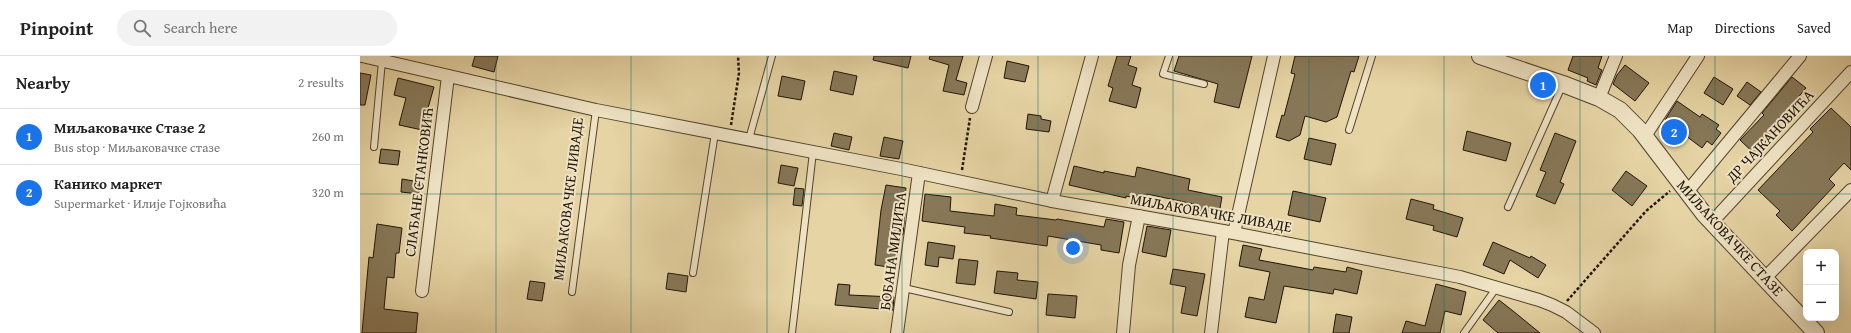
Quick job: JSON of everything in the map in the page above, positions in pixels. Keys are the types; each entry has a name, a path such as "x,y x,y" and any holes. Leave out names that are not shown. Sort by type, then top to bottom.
{"street":[{"name":"МИЉАКОВАЧКЕ ЛИВАДЕ","path":"362,56 596,110 749,139 1052,201 1229,232 1445,274 1497,287 1539,300 1560,309 1594,333"},
{"path":"972,107 986,56"},
{"path":"1052,201 1092,56"},
{"path":"1211,333 1229,232 1274,56"},
{"name":"МИЉАКОВАЧКЕ СТАЗЕ","path":"1480,56 1563,84 1599,98 1620,110 1645,136 1683,188 1712,222 1816,333"},
{"path":"1599,98 1616,56"},
{"path":"1645,136 1698,56"},
{"path":"1683,188 1800,56"},
{"name":"ДР ЧАЈКАНОВИЋА","path":"1712,222 1851,72"},
{"name":"СЛАЂАНЕ СТАНКОВИЋ","path":"422,292 448,76"},
{"name":"БОБАНА МИЛИЋА","path":"898,333 919,173"},
{"path":"1765,278 1851,190"},
{"path":"1123,333 1129,265 1139,216"}],"lane":[{"path":"749,139 772,56"},
{"path":"1169,56 1164,74 1204,84"},
{"path":"1349,130 1372,56"},
{"path":"374,147 382,61"},
{"path":"1508,207 1563,84"},
{"name":"МИЉАКОВАЧКЕ ЛИВАДЕ","path":"572,292 596,110"},
{"path":"694,273 716,133"},
{"path":"792,333 813,152"},
{"path":"1464,333 1497,287"},
{"path":"904,288 1009,312"}],"path":[{"path":"729,136 739,73 738,56"},
{"path":"959,181 972,107"},
{"path":"1560,309 1646,211 1683,188"}],"building":[{"path":"475,56 498,56 494,72 472,66"},
{"path":"874,56 911,56 908,68 873,60"},
{"path":"930,56 963,56 956,80 967,83 964,95 943,91 949,65 929,59"},
{"path":"1117,56 1131,56 1128,65 1137,68 1132,85 1141,88 1136,108 1109,101 1113,88 1108,86"},
{"path":"1179,56 1252,56 1239,108 1214,102 1218,84 1174,71"},
{"path":"1295,56 1359,56 1354,72 1351,71 1337,117 1326,122 1305,116 1300,135 1289,141 1276,137 1282,115 1284,116 1295,74 1291,73"},
{"path":"1573,56 1602,56 1598,68 1602,70 1596,85 1587,81 1588,78 1568,70"},
{"path":"1007,61 1029,66 1025,82 1004,78"},
{"path":"1625,65 1649,83 1635,101 1613,84 1617,75"},
{"path":"834,71 857,76 853,95 830,90"},
{"path":"360,73 371,75 365,105 360,105"},
{"path":"782,76 805,81 801,100 778,96"},
{"path":"1714,77 1733,89 1723,105 1704,93"},
{"path":"1792,77 1806,88 1771,130 1774,132 1765,142 1767,144 1757,156 1740,140 1764,115 1762,113"},
{"path":"398,78 434,87 428,108 433,109 427,131 399,125 406,98 394,95"},
{"path":"1747,82 1761,92 1750,105 1737,96"},
{"path":"1677,101 1700,117 1702,114 1719,125 1716,129 1721,133 1712,145 1707,141 1702,148 1665,120"},
{"path":"1831,108 1851,127 1851,170 1844,163 1829,179 1835,185 1792,231 1776,215 1780,211 1758,190 1813,132 1810,129"},
{"path":"1028,114 1041,116 1041,119 1051,121 1049,132 1026,129"},
{"path":"1467,131 1511,143 1506,161 1463,150"},
{"path":"834,133 852,137 849,150 831,146"},
{"path":"1555,133 1576,141 1560,182 1564,184 1555,204 1536,196 1546,172 1540,170"},
{"path":"884,137 903,141 899,159 880,156"},
{"path":"1309,138 1336,144 1331,165 1304,159"},
{"path":"381,149 400,151 398,165 379,163"},
{"path":"781,165 798,168 794,186 778,183"},
{"path":"1074,166 1104,173 1104,171 1135,177 1137,167 1190,179 1188,190 1222,197 1219,214 1193,210 1194,204 1147,194 1146,200 1126,196 1126,198 1069,185"},
{"path":"1626,171 1647,186 1632,206 1612,190"},
{"path":"402,179 420,182 419,194 401,192"},
{"path":"886,185 906,188 902,212 905,213 903,235 900,234 895,268 875,265 881,210"},
{"path":"795,188 804,189 802,206 793,205"},
{"path":"1293,191 1326,198 1320,222 1288,215"},
{"path":"925,194 951,197 950,211 994,216 995,204 1017,208 1016,215 1057,219 1104,227 1106,219 1124,222 1119,253 1101,250 1101,245 1048,236 1047,246 990,238 991,236 964,233 965,227 922,221"},
{"path":"1411,199 1434,205 1433,209 1463,218 1457,237 1433,230 1434,226 1406,219"},
{"path":"377,224 402,228 399,253 396,253 394,278 387,277 384,309 418,313 416,333 362,333 369,257 373,258"},
{"path":"1147,226 1171,230 1166,257 1142,252"},
{"path":"928,242 955,246 953,259 939,257 938,267 925,265"},
{"path":"1493,242 1530,258 1531,256 1546,265 1538,278 1510,260 1504,274 1483,265"},
{"path":"1243,245 1262,249 1259,260 1313,270 1314,267 1346,272 1347,267 1362,271 1357,294 1334,289 1333,294 1284,286 1276,323 1245,317 1249,297 1264,300 1270,272 1239,266"},
{"path":"959,259 978,261 975,285 956,283"},
{"path":"1173,269 1205,274 1197,316 1181,313 1186,287 1170,284"},
{"path":"997,271 1018,273 1017,280 1038,282 1036,299 994,293"},
{"path":"668,273 688,276 686,292 666,289"},
{"path":"530,281 545,283 542,301 527,299"},
{"path":"838,284 850,285 849,295 894,297 893,310 835,305"},
{"path":"1436,284 1466,292 1461,315 1445,311 1440,333 1402,333 1406,321 1425,326"},
{"path":"1048,294 1077,296 1075,318 1046,315"},
{"path":"1499,300 1540,333 1498,333 1483,320"},
{"path":"1336,314 1352,317 1349,333 1333,333"}],"place":[{"name":"Миљаковачке Стазе 2","path":"1543,85"},
{"name":"Канико маркет","path":"1674,132"}]}
